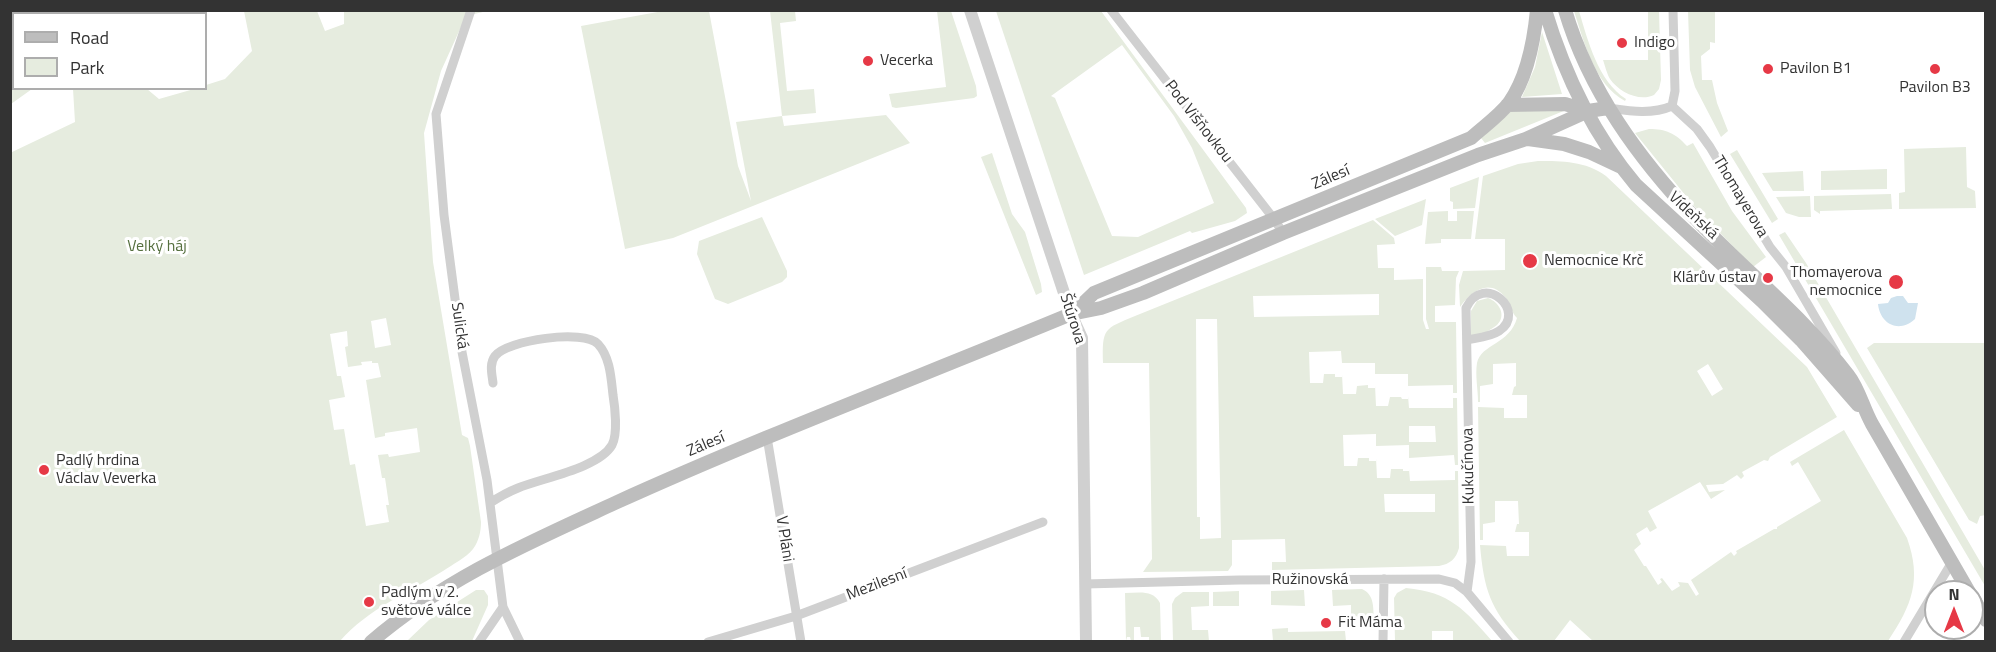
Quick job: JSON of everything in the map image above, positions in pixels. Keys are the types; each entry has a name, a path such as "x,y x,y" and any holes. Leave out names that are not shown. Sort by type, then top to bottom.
{"main road":[{"name":"Zálesí","path":"1071,314 1094,293 1471,138 1508,105 1515,93 1533,45 1537,10"},
{"name":"Vídeňská","path":"1545,10 1568,78 1621,167 1636,185 1801,340 1869,418"},
{"name":"Vídeňská","path":"1565,10 1587,69 1608,108 1643,159 1696,219 1806,326 1850,377 1869,418 1963,580"},
{"path":"1508,105 1564,104 1588,111 1608,108"},
{"name":"Zálesí","path":"371,642 441,590 498,557 648,488 767,437 1071,314 1101,308 1143,293 1478,155 1526,139 1588,111"},
{"path":"1526,139 1564,144 1621,167"}],"street":[{"name":"Sulická","path":"471,10 436,114 444,215 462,352 490,503 503,607 520,642"},
{"name":"Štúrova","path":"970,10 1071,314 1082,338 1086,642"},
{"name":"Pod Višňovkou","path":"1111,10 1274,219 1283,234"},
{"path":"1608,108 1639,112 1661,110 1672,106 1675,91 1673,10"},
{"name":"Thomayerova","path":"1672,106 1697,129 1710,147 1770,247 1786,267 1850,377"},
{"name":"Kukučínova","path":"1467,340 1499,331 1508,320 1507,307 1501,297 1492,293 1481,294 1469,302 1466,308 1471,562 1467,592"},
{"path":"490,503 519,487 574,470 598,458 612,445 616,426 607,355 596,341 588,338 561,337 507,347 495,356 491,366 492,383"},
{"name":"V Pláni","path":"767,437 801,642"},
{"name":"Mezilesní","path":"708,642 796,616 1043,522"},
{"path":"1904,642 1952,562"},
{"path":"1383,642 1384,579"},
{"name":"Ružinovská","path":"1085,584 1239,580 1439,579 1455,583 1467,592 1509,642"},
{"path":"479,642 503,607"}],"green space":[{"path":"11,10 179,10 177,12 12,12 12,90 31,90 11,104"},
{"name":"Velký háj","path":"244,11 317,11 325,31 344,24 344,11 487,11 466,16 441,71 424,133 433,262 462,435 468,438 470,446 481,522 478,539 473,549 463,558 389,602 363,620 340,641 11,641 10,153 75,122 73,90 148,90 159,99 190,90 207,90 207,85 225,79 252,51","holes":["386,318 391,345 375,348 371,321","347,331 348,346 345,347 348,367 362,365 361,362 378,363 381,377 366,380 375,438 385,436 385,433 417,428 420,452 389,457 388,454 378,455 382,478 385,478 389,522 366,526 355,464 350,465 344,429 334,430 329,400 345,397 341,376 337,376 330,334"]},
{"path":"663,11 709,11 738,166 751,201 736,122 782,116 784,126 886,115 910,143 673,238 625,249 581,26"},
{"path":"770,11 795,11 796,21 780,23 787,91 814,89 816,113 782,116"},
{"path":"937,11 951,11 976,86 977,96 892,107 889,94 946,87"},
{"path":"996,11 1101,11 1246,208 1247,213 1235,221 1192,233 1190,231 1084,275","holes":["1122,45 1174,116 1192,148 1214,203 1138,237 1112,236 1055,98 1051,96"]},
{"path":"1574,11 1579,11 1590,47 1601,71 1616,91 1626,99 1625,101 1614,94 1598,73 1586,49"},
{"path":"1648,11 1659,11 1661,80 1659,89 1654,95 1642,97 1624,92 1614,84 1603,60 1648,60"},
{"path":"1688,11 1715,11 1715,43 1710,42 1710,49 1701,56 1702,80 1712,80 1717,103 1728,131 1721,137 1695,87 1690,70"},
{"path":"1542,32 1562,94 1522,97 1535,67"},
{"path":"1571,108 1485,143 1481,138 1511,111"},
{"path":"1649,129 1670,133 1687,146 1693,143 1732,211 1766,257 1753,267 1694,206 1635,133"},
{"path":"1966,147 1967,187 1975,191 1976,208 1899,209 1899,193 1905,192 1904,149"},
{"path":"1737,150 1778,219 1772,223 1730,154"},
{"path":"992,153 1012,214 1025,232 1041,284 1042,292 1036,295 981,157"},
{"path":"1538,161 1574,163 1590,167 1606,176 1807,367 1837,417 1770,457 1768,461 1764,460 1742,472 1744,476 1741,479 1737,475 1723,484 1706,485 1709,492 1725,490 1711,499 1700,482 1648,511 1657,528 1650,532 1647,527 1636,534 1641,544 1634,550 1658,585 1662,582 1660,579 1662,578 1672,591 1680,586 1678,582 1688,583 1696,596 1699,594 1691,580 1731,552 1734,556 1736,551 1777,529 1821,501 1798,462 1792,466 1790,462 1844,430 1907,538 1914,567 1909,604 1888,641 1593,641 1570,620 1554,641 1520,641 1510,629 1490,598 1480,545 1506,546 1507,556 1529,556 1529,532 1515,532 1519,524 1518,501 1495,501 1495,522 1483,524 1483,540 1480,540 1478,407 1504,408 1504,418 1527,418 1527,395 1512,395 1516,386 1516,363 1493,364 1493,384 1480,386 1480,402 1478,402 1476,372 1480,357 1508,333 1517,318 1506,298 1494,288 1487,287 1475,292 1460,307 1459,285 1463,271 1505,270 1505,239 1475,239 1483,176 1518,164","holes":["1708,364 1723,389 1712,396 1697,371"]},
{"path":"1887,169 1887,189 1821,190 1821,171"},
{"path":"1803,171 1804,191 1773,191 1762,173"},
{"path":"1479,177 1475,208 1453,209 1453,202 1450,201 1450,188"},
{"path":"1891,194 1892,209 1820,211 1820,214 1814,210 1814,196"},
{"path":"1810,196 1811,217 1799,217 1786,213 1776,197"},
{"path":"1426,199 1422,225 1395,236 1375,219"},
{"path":"1448,211 1448,221 1457,221 1457,211 1474,211 1471,239 1441,239 1441,243 1425,244 1428,212"},
{"path":"762,217 787,271 787,277 782,282 728,304 715,299 697,254 699,241"},
{"path":"1373,220 1394,238 1395,244 1377,245 1378,268 1394,268 1394,280 1423,279 1423,320 1426,329 1429,329 1426,319 1426,267 1441,267 1442,271 1459,271 1456,278 1455,305 1435,306 1435,322 1456,322 1457,393 1453,393 1453,385 1408,386 1408,374 1375,374 1375,363 1342,363 1341,351 1309,352 1310,383 1323,383 1324,374 1335,374 1335,377 1342,377 1342,374 1343,394 1356,394 1357,386 1368,385 1368,388 1375,388 1375,385 1376,406 1388,406 1390,397 1408,399 1408,396 1409,408 1453,408 1453,398 1457,398 1458,465 1455,465 1454,455 1409,458 1409,445 1376,446 1376,434 1343,435 1344,466 1357,466 1358,458 1369,458 1369,461 1376,461 1376,458 1377,478 1390,478 1391,469 1409,471 1409,469 1410,481 1455,480 1455,471 1458,471 1459,548 1454,558 1439,566 1272,570 1272,562 1286,562 1285,539 1232,540 1232,565 1228,571 1143,572 1152,559 1149,363 1103,363 1103,343 1107,331 1135,316","holes":["1379,294 1379,315 1254,317 1253,296","1196,319 1217,319 1221,538 1200,539 1200,517 1197,517","1409,426 1435,426 1436,442 1409,442","1384,494 1435,494 1435,512 1385,512"]},
{"path":"1785,232 1806,263 1985,570 1985,586 1984,580 1981,580 1779,235"},
{"path":"1488,298 1500,309 1500,321 1475,338 1471,335 1471,311 1477,301"},
{"path":"1874,343 1985,343 1986,515 1980,516 1977,524 1969,520 1867,348"},
{"path":"1406,588 1434,594 1455,604 1492,641 1453,641 1453,631 1432,631 1432,641 1395,641 1394,598 1397,593"},
{"path":"1362,589 1371,598 1374,621 1351,621 1351,605 1333,606 1332,590"},
{"path":"476,590 484,590 488,596 488,605 472,641 407,641 429,620"},
{"path":"1304,590 1305,606 1271,605 1271,591"},
{"path":"1239,591 1239,606 1213,606 1213,592"},
{"path":"1183,592 1209,592 1209,606 1191,607 1192,630 1208,630 1209,641 1173,641 1172,604 1175,598"},
{"path":"1125,593 1149,594 1160,603 1161,641 1149,641 1149,637 1141,637 1140,627 1134,627 1134,641 1127,637 1126,641"},
{"path":"1288,628 1288,632 1345,631 1346,641 1273,641 1272,629"}],"water":[{"path":"1903,296 1908,303 1918,303 1915,319 1903,326 1891,325 1886,321 1882,317 1878,304 1888,303 1891,298"}],"place":[{"name":"Indigo","path":"1622,43"},
{"name":"Vecerka","path":"868,61"},
{"name":"Pavilon B1","path":"1768,69"},
{"name":"Pavilon B3","path":"1935,69"},
{"name":"Nemocnice Krč","path":"1530,261"},
{"name":"Klárův ústav","path":"1768,278"},
{"name":"Thomayerova nemocnice","path":"1896,282"},
{"name":"Padlý hrdina Václav Veverka","path":"44,470"},
{"name":"Padlým v 2. světové válce","path":"369,602"},
{"name":"Fit Máma","path":"1326,623"}]}
